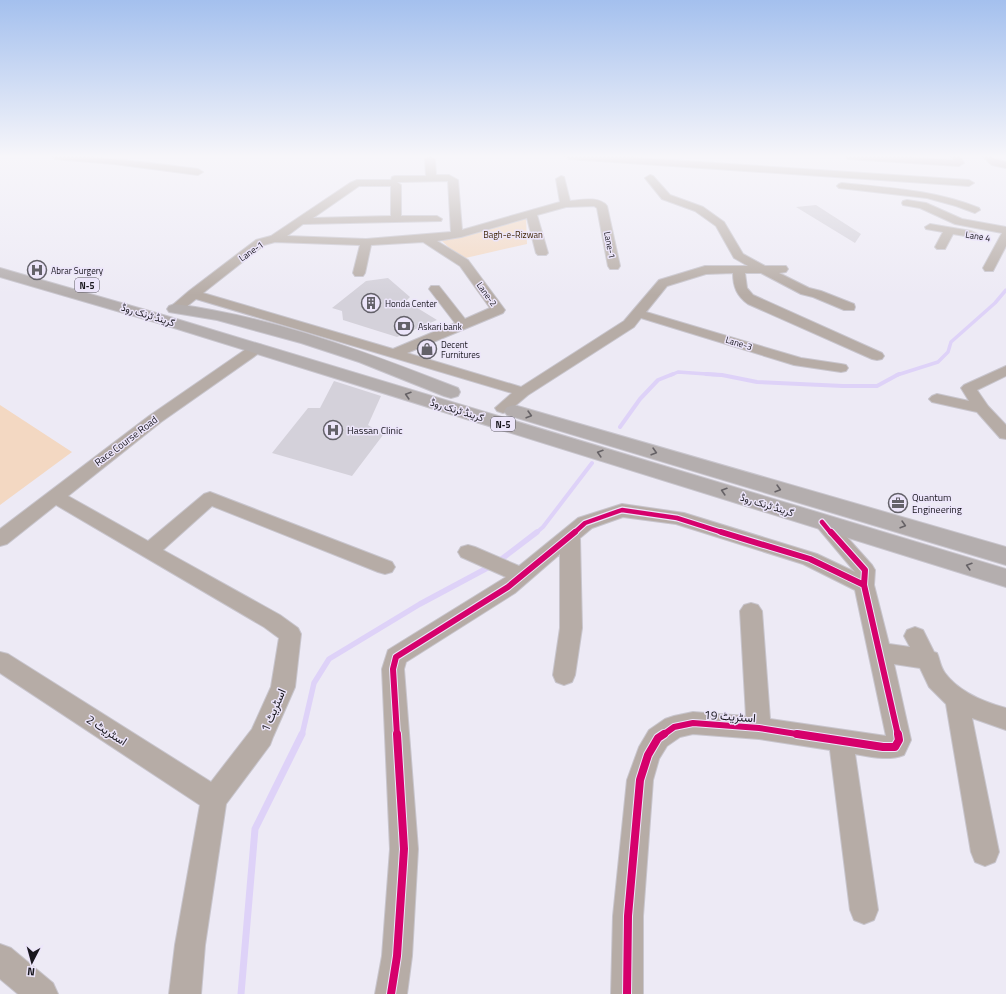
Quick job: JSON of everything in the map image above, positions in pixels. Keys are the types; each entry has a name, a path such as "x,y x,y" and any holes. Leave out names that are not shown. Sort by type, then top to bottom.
{"highway":[{"name":"گرینڈ ٹرنک روڈ","path":"0,260 175,309 264,343 822,522 1006,578"},
{"name":"گرینڈ ٹرنک روڈ","path":"0,272 451,392 1006,556"},
{"name":"گرینڈ ٹرنک روڈ","path":"175,309 216,314 308,340 375,361 451,392"}],"street":[{"path":"275,239 328,202"},
{"path":"396,202 396,220"},
{"path":"455,202 457,235"},
{"path":"681,202 699,209 720,224 738,256 806,292 817,294 849,308"},
{"path":"904,202 918,204 959,222 1005,235 989,268"},
{"path":"955,202 975,210"},
{"name":"Lane-1","path":"175,309 260,242 275,239 366,242 457,235 565,204 595,203 602,206 614,266"},
{"path":"531,213 542,253"},
{"path":"301,221 437,219"},
{"name":"Lane 4","path":"930,228 949,231 1005,235"},
{"path":"941,247 949,231"},
{"name":"Lane-2","path":"395,353 498,310 464,263 425,238"},
{"path":"359,273 366,242"},
{"path":"503,408 523,392 629,324 663,283 705,270 782,269"},
{"path":"739,270 741,290 745,296 753,301 877,356"},
{"path":"436,290 462,324"},
{"path":"194,294 523,392"},
{"name":"Lane-3","path":"637,313 799,362 841,368"},
{"name":"Race Course Road","path":"0,539 155,419 264,343"},
{"path":"1006,370 969,388 982,409 1006,434"},
{"path":"937,400 982,409"},
{"name":"اسٹریٹ 1","path":"54,496 272,621 290,634 284,686 261,737 214,799 190,945 185,994"},
{"path":"149,551 210,498 385,567"},
{"path":"391,994 398,956 404,849 393,669 396,657 508,587 585,523 622,510 677,518 810,559 864,585"},
{"name":"اسٹریٹ 19","path":"626,994 628,916 640,780 648,755 658,738 674,727 693,723 759,728 883,747 895,747 899,740 864,585 865,570 822,522"},
{"path":"564,675 571,628 570,535"},
{"path":"468,552 522,576"},
{"path":"751,611 759,728"},
{"path":"915,636 929,660 937,680 957,699 989,714 1006,719"},
{"path":"880,652 929,660"},
{"name":"اسٹریٹ 2","path":"0,661 214,799"},
{"path":"957,699 985,852"},
{"path":"841,740 864,910"},
{"path":"0,959 42,994"}],"green space":[{"name":"Bagh-e-Rizwan","path":"526,217 527,244 461,259 442,241"},
{"path":"0,405 72,452 0,505"}],"building":[{"path":"816,205 861,234 855,243 796,207"},
{"name":"Honda Center","path":"388,278 410,297 406,301 437,320 397,337 343,320 342,311 332,308 366,281"},
{"name":"Hassan Clinic","path":"334,381 381,396 368,425 383,435 352,476 272,453 308,408 320,408"}],"waterway":[{"path":"897,375 938,362 948,352 951,342 995,303 1006,290"},
{"path":"671,375 678,372 712,374"},
{"path":"620,427 640,399 658,380 673,374"},
{"path":"706,374 712,374"},
{"path":"712,374 757,382 843,386 877,386 897,375"},
{"path":"712,374 721,375"},
{"path":"536,533 543,527 592,463"},
{"path":"499,561 537,532"},
{"path":"302,735 314,683 329,659 420,604 491,566"},
{"path":"241,994 255,829 302,734"}],"cycle path":[{"path":"391,994 397,956 404,849 393,669 396,657 508,587 585,523 622,510 677,518 810,559 864,585 865,570 822,522"},
{"path":"627,994 628,916 640,780 648,755 658,738 674,727 693,723 759,728 883,747 895,747 899,740 864,585"}],"place":[{"name":"Abrar Surgery","path":"37,270"},
{"name":"Honda Center","path":"371,303"},
{"name":"Askari bank","path":"404,326"},
{"name":"Decent Furnitures","path":"427,349"},
{"name":"Hassan Clinic","path":"333,430"},
{"name":"Quantum Engineering","path":"898,503"}]}
